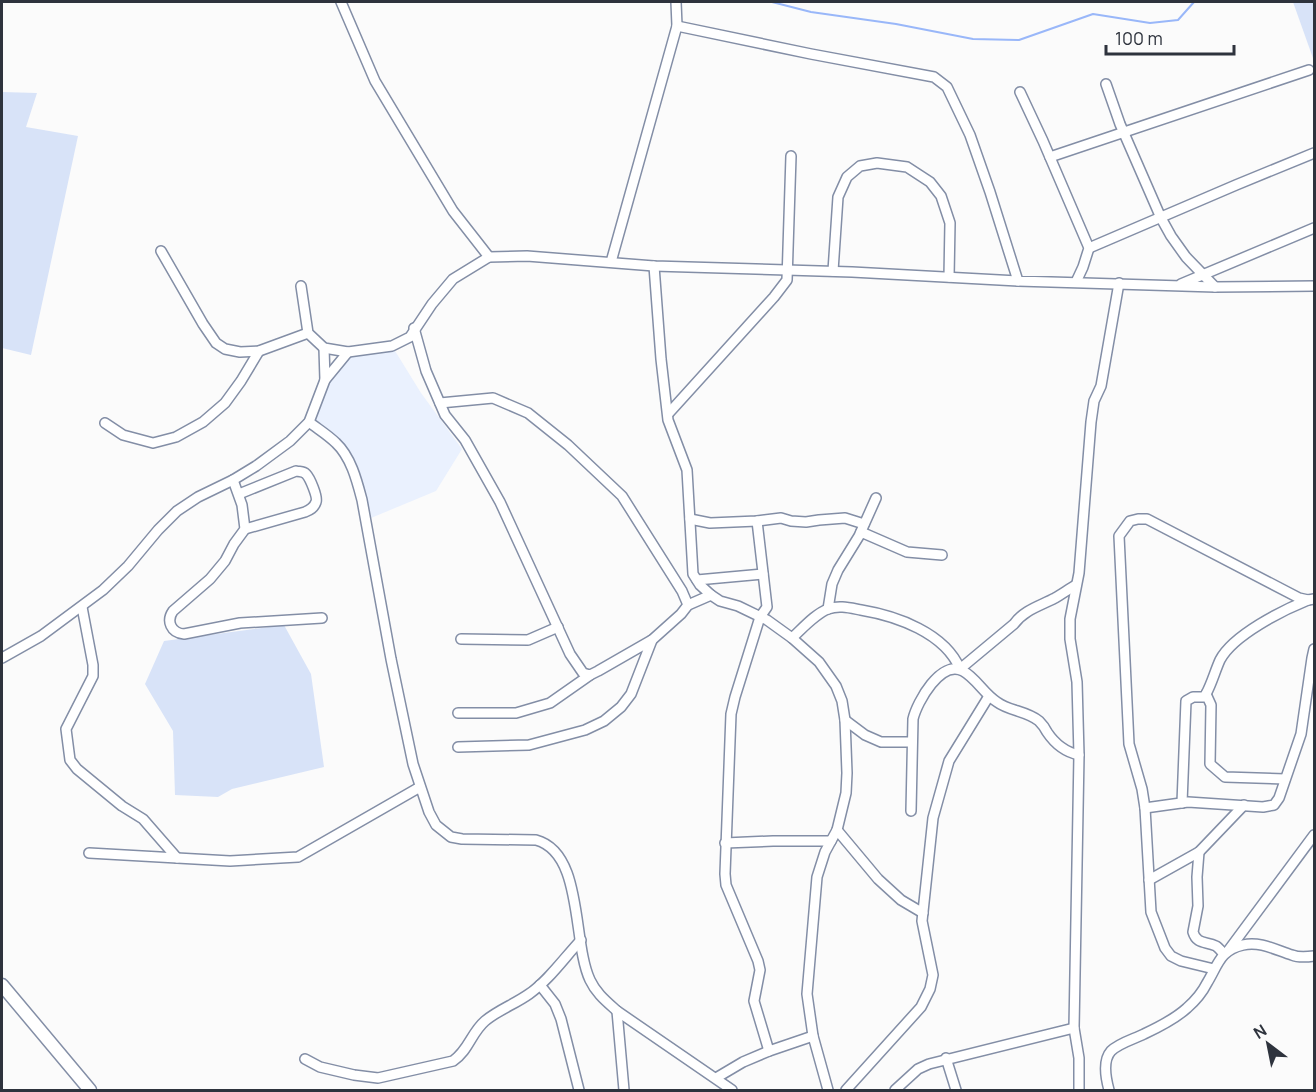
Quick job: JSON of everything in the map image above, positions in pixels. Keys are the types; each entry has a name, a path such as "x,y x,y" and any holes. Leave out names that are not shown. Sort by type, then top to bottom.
{"main road":[{"path":"2,985 90,1090"}],"street":[{"path":"341,2 375,81 453,211 489,257"},
{"path":"611,262 677,26 676,2"},
{"path":"677,26 934,77 947,87 970,135 1018,281"},
{"path":"1050,157 1309,70"},
{"path":"1106,84 1161,218 1186,257 1215,287"},
{"path":"1020,92 1089,248 1076,282"},
{"path":"1089,248 1314,153"},
{"path":"668,414 787,280 791,156"},
{"path":"833,271 838,197 847,177 860,166 877,163 907,167 930,182 941,196 950,223 949,277"},
{"path":"1179,285 1314,228"},
{"path":"161,251 203,324 216,343 225,349 240,352 259,351 308,333"},
{"path":"301,286 308,333 324,348 348,352 392,346 410,337 414,328 453,279 489,257 527,256 654,266 833,271 1018,281 1215,287 1314,286"},
{"path":"654,266 668,420 687,470 695,577 711,596 767,620 792,638 819,662 836,686 842,701 846,720 848,772 846,793 837,830 825,852 817,876 807,994 813,1036 828,1090"},
{"path":"1079,1090 1079,1058 1074,1028 1079,755 1077,682 1070,639 1070,619 1076,585 1094,401 1101,386 1119,283"},
{"path":"414,328 426,371 445,415 465,440 500,502 578,668 590,675"},
{"path":"324,348 325,380"},
{"path":"105,423 123,435 153,443 176,437 203,422 225,403 259,351"},
{"path":"2,658 41,636 103,590 128,566 177,510 256,466 290,441 309,422 325,380 348,352"},
{"path":"440,403 493,398 528,413 568,445 622,495 674,577 688,604"},
{"path":"309,422 338,444 356,478 413,764 429,812 436,825 451,837 462,839 545,842 562,862 570,878 585,963 590,979 600,996 617,1011 732,1090"},
{"path":"239,494 296,471 307,475 316,497 316,503 305,512 245,529 225,561 210,579 173,610 170,616 173,630 178,634 184,634 240,623 322,618"},
{"path":"233,480 242,505 245,529"},
{"path":"828,609 832,584 838,570 876,498"},
{"path":"690,519 710,522 781,518 806,522 845,518 907,552 942,555"},
{"path":"1214,969 1181,961 1171,956 1151,912 1145,808 1129,744 1119,536 1130,521 1147,519 1299,598 1311,600"},
{"path":"757,521 767,607 760,617 731,714 725,874 726,885 758,961 760,970 754,1000 769,1051"},
{"path":"674,577 763,574"},
{"path":"960,669 1028,610 1058,597 1076,585"},
{"path":"458,713 516,713 550,703 590,675 652,640 681,614 688,604 711,596"},
{"path":"1182,802 1186,701 1193,697 1203,698 1228,649 1267,619 1289,607 1311,600"},
{"path":"82,607 93,676 66,729 70,760 77,769 122,806 143,819 177,858"},
{"path":"792,638 828,609 839,607 875,612 913,624 944,645 960,669"},
{"path":"461,639 528,640 558,627"},
{"path":"458,747 529,745 585,730 604,721 621,707 631,694 652,640"},
{"path":"1145,808 1182,802 1263,807 1274,805 1279,798 1301,734 1314,649"},
{"path":"911,811 913,719 916,707 938,676 947,670 954,668 967,673 1001,705 1033,717 1039,721 1055,743 1069,753 1079,755"},
{"path":"1206,694 1211,705 1210,764 1225,777 1285,779"},
{"path":"846,1090 921,1007 930,989 933,975 922,913 933,818 949,761 989,696"},
{"path":"846,720 865,735 881,742 912,742"},
{"path":"89,852 230,861 298,857 420,787"},
{"path":"1149,880 1199,852 1244,806"},
{"path":"837,830 878,879 902,900 922,913"},
{"path":"1109,1090 1105,1069 1108,1055 1112,1050 1173,1018 1198,997 1226,952 1314,835"},
{"path":"725,843 831,841"},
{"path":"1199,852 1198,906 1193,932 1197,939 1226,952 1245,945 1256,945 1275,948 1292,956 1314,956"},
{"path":"305,1059 320,1067 378,1078 453,1061 463,1054 475,1032 485,1021 540,985 581,940"},
{"path":"540,985 555,1004 561,1019 579,1090"},
{"path":"617,1011 624,1090"},
{"path":"895,1090 918,1069 946,1058 1074,1028"},
{"path":"716,1078 743,1062 813,1036"},
{"path":"946,1058 956,1090"}],"shaded area":[{"path":"1293,2 1314,2 1314,61"},
{"path":"2,92 37,93 26,127 78,136 31,355 2,348"},
{"path":"392,346 421,393 462,449 436,491 371,518 365,513 346,457 309,422 325,380 348,352"},
{"path":"284,625 311,674 324,767 232,789 218,797 175,795 173,731 145,684 164,641"}],"waterway":[{"path":"772,2 811,12 896,24 973,39 1019,40 1093,14 1150,23 1178,20 1194,2"}]}
